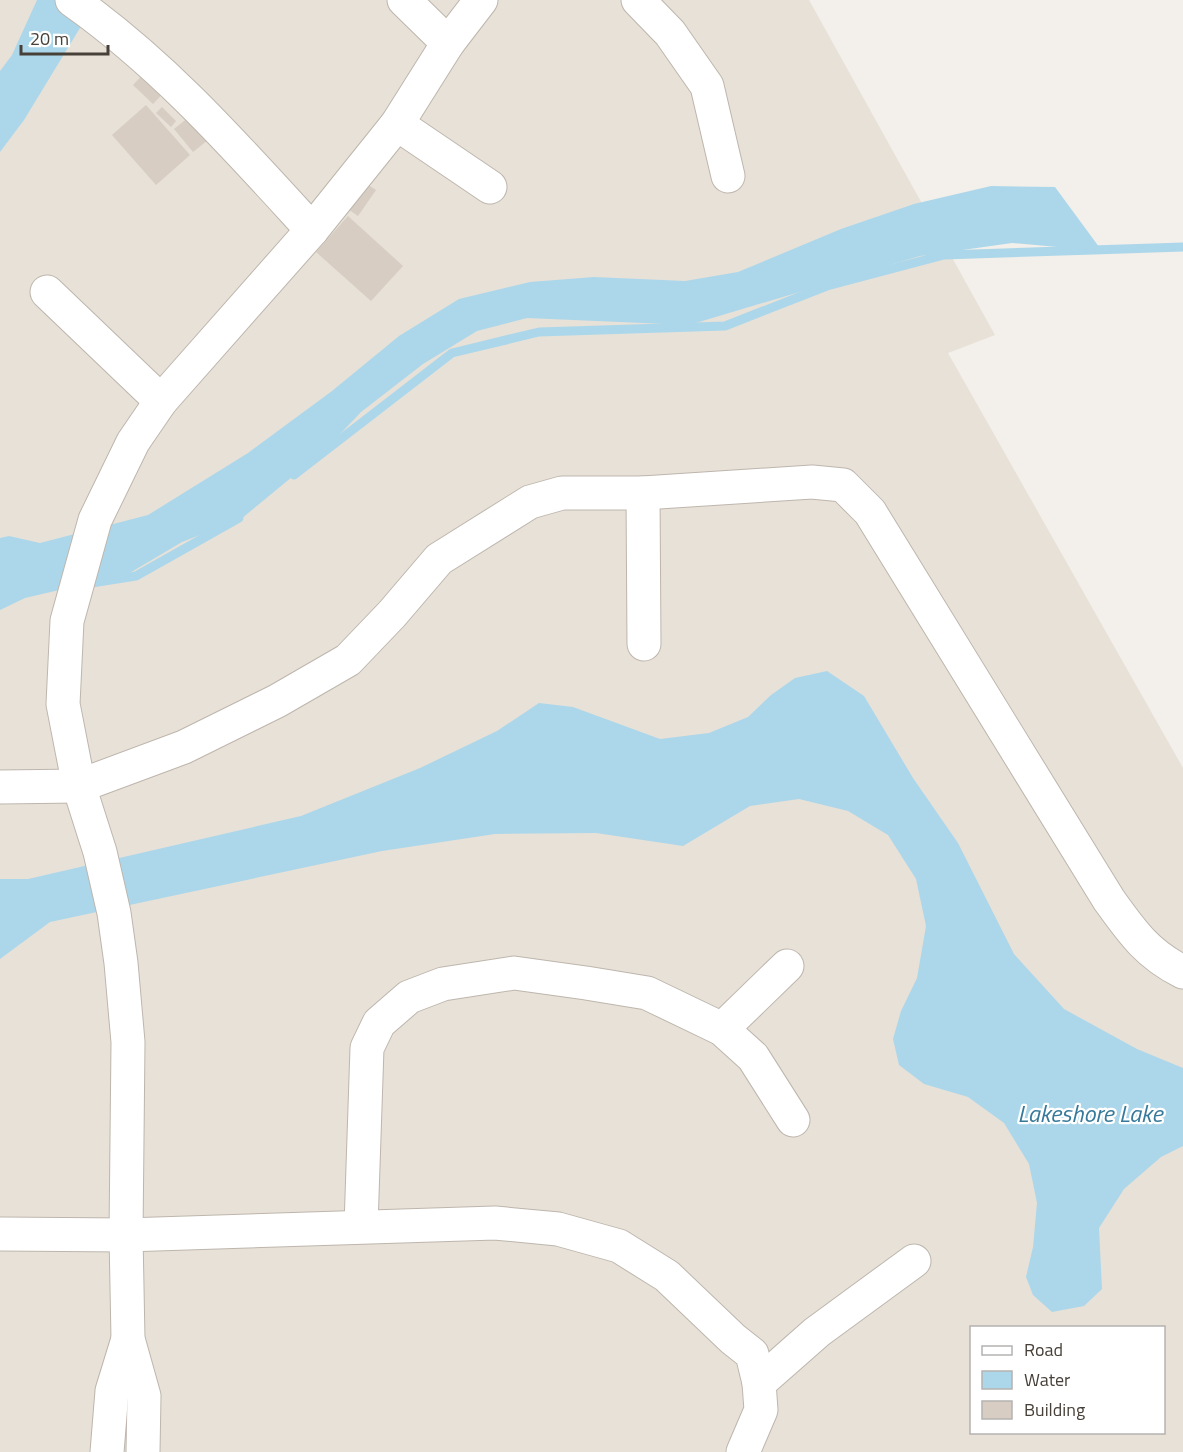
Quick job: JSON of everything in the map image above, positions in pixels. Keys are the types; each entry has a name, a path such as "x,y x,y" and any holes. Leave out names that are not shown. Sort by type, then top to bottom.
{"street":[{"path":"72,0 99,19 194,101 312,230"},
{"path":"404,0 447,43"},
{"path":"143,1452 144,1396 128,1339 126,1235 128,1042 114,913 100,852 79,786 63,704 67,621 95,520 133,442 161,401 312,230 397,124 447,43 481,0"},
{"path":"638,0 670,33 707,86 728,176"},
{"path":"397,124 490,187"},
{"path":"47,292 161,401"},
{"path":"0,787 79,786 184,747 277,700 348,660 392,615 439,559 530,502 562,493 643,493 812,482 843,484 870,512 1109,900 1143,944 1159,960 1183,972"},
{"path":"643,493 644,644"},
{"path":"723,1029 787,966"},
{"path":"361,1226 367,1048 379,1023 409,997 442,984 514,973 647,993 723,1029 753,1057 793,1120"},
{"path":"0,1234 126,1235 495,1222 558,1229 619,1246 667,1276 752,1354 759,1383 761,1410 744,1452"},
{"path":"759,1383 818,1332 914,1261"},
{"path":"107,1452 112,1391 128,1339"}],"shaded area":[{"path":"0,0 809,0 995,335 948,353 1183,768 1183,1452 0,1452"}],"water":[{"path":"37,0 97,0 24,120 0,152 0,71 12,55"},
{"path":"991,186 1055,187 1102,251 1012,243 920,256 689,325 527,318 477,331 423,364 361,412 326,449 241,519 182,542 128,574 25,598 0,610 0,538 9,536 40,543 148,515 248,453 332,391 399,336 459,299 530,282 594,277 685,281 738,272 841,229 914,204"},
{"name":"Lakeshore Lake","path":"827,671 864,696 913,778 958,843 1014,954 1064,1009 1137,1049 1183,1068 1183,1146 1161,1157 1124,1189 1099,1228 1102,1289 1084,1306 1052,1312 1033,1295 1026,1277 1033,1247 1037,1203 1029,1164 1004,1123 968,1097 924,1084 899,1065 893,1039 901,1011 917,978 926,926 916,879 888,835 848,811 799,799 750,806 683,846 596,833 495,834 382,851 50,922 0,959 0,879 28,879 301,816 420,768 497,731 539,703 573,707 660,739 709,733 748,717 771,695 795,678"}],"building":[{"path":"147,70 167,89 153,104 133,85"},
{"path":"146,105 190,155 156,185 112,135"},
{"path":"162,107 176,121 171,127 156,113"},
{"path":"194,113 213,136 193,152 174,129"},
{"path":"359,179 376,190 358,216 342,205"},
{"path":"348,216 403,266 371,301 316,252"}],"waterway":[{"path":"294,475 452,353 539,332 725,326 827,286 944,255 1183,247"},
{"path":"85,584 136,576 239,518"}]}
